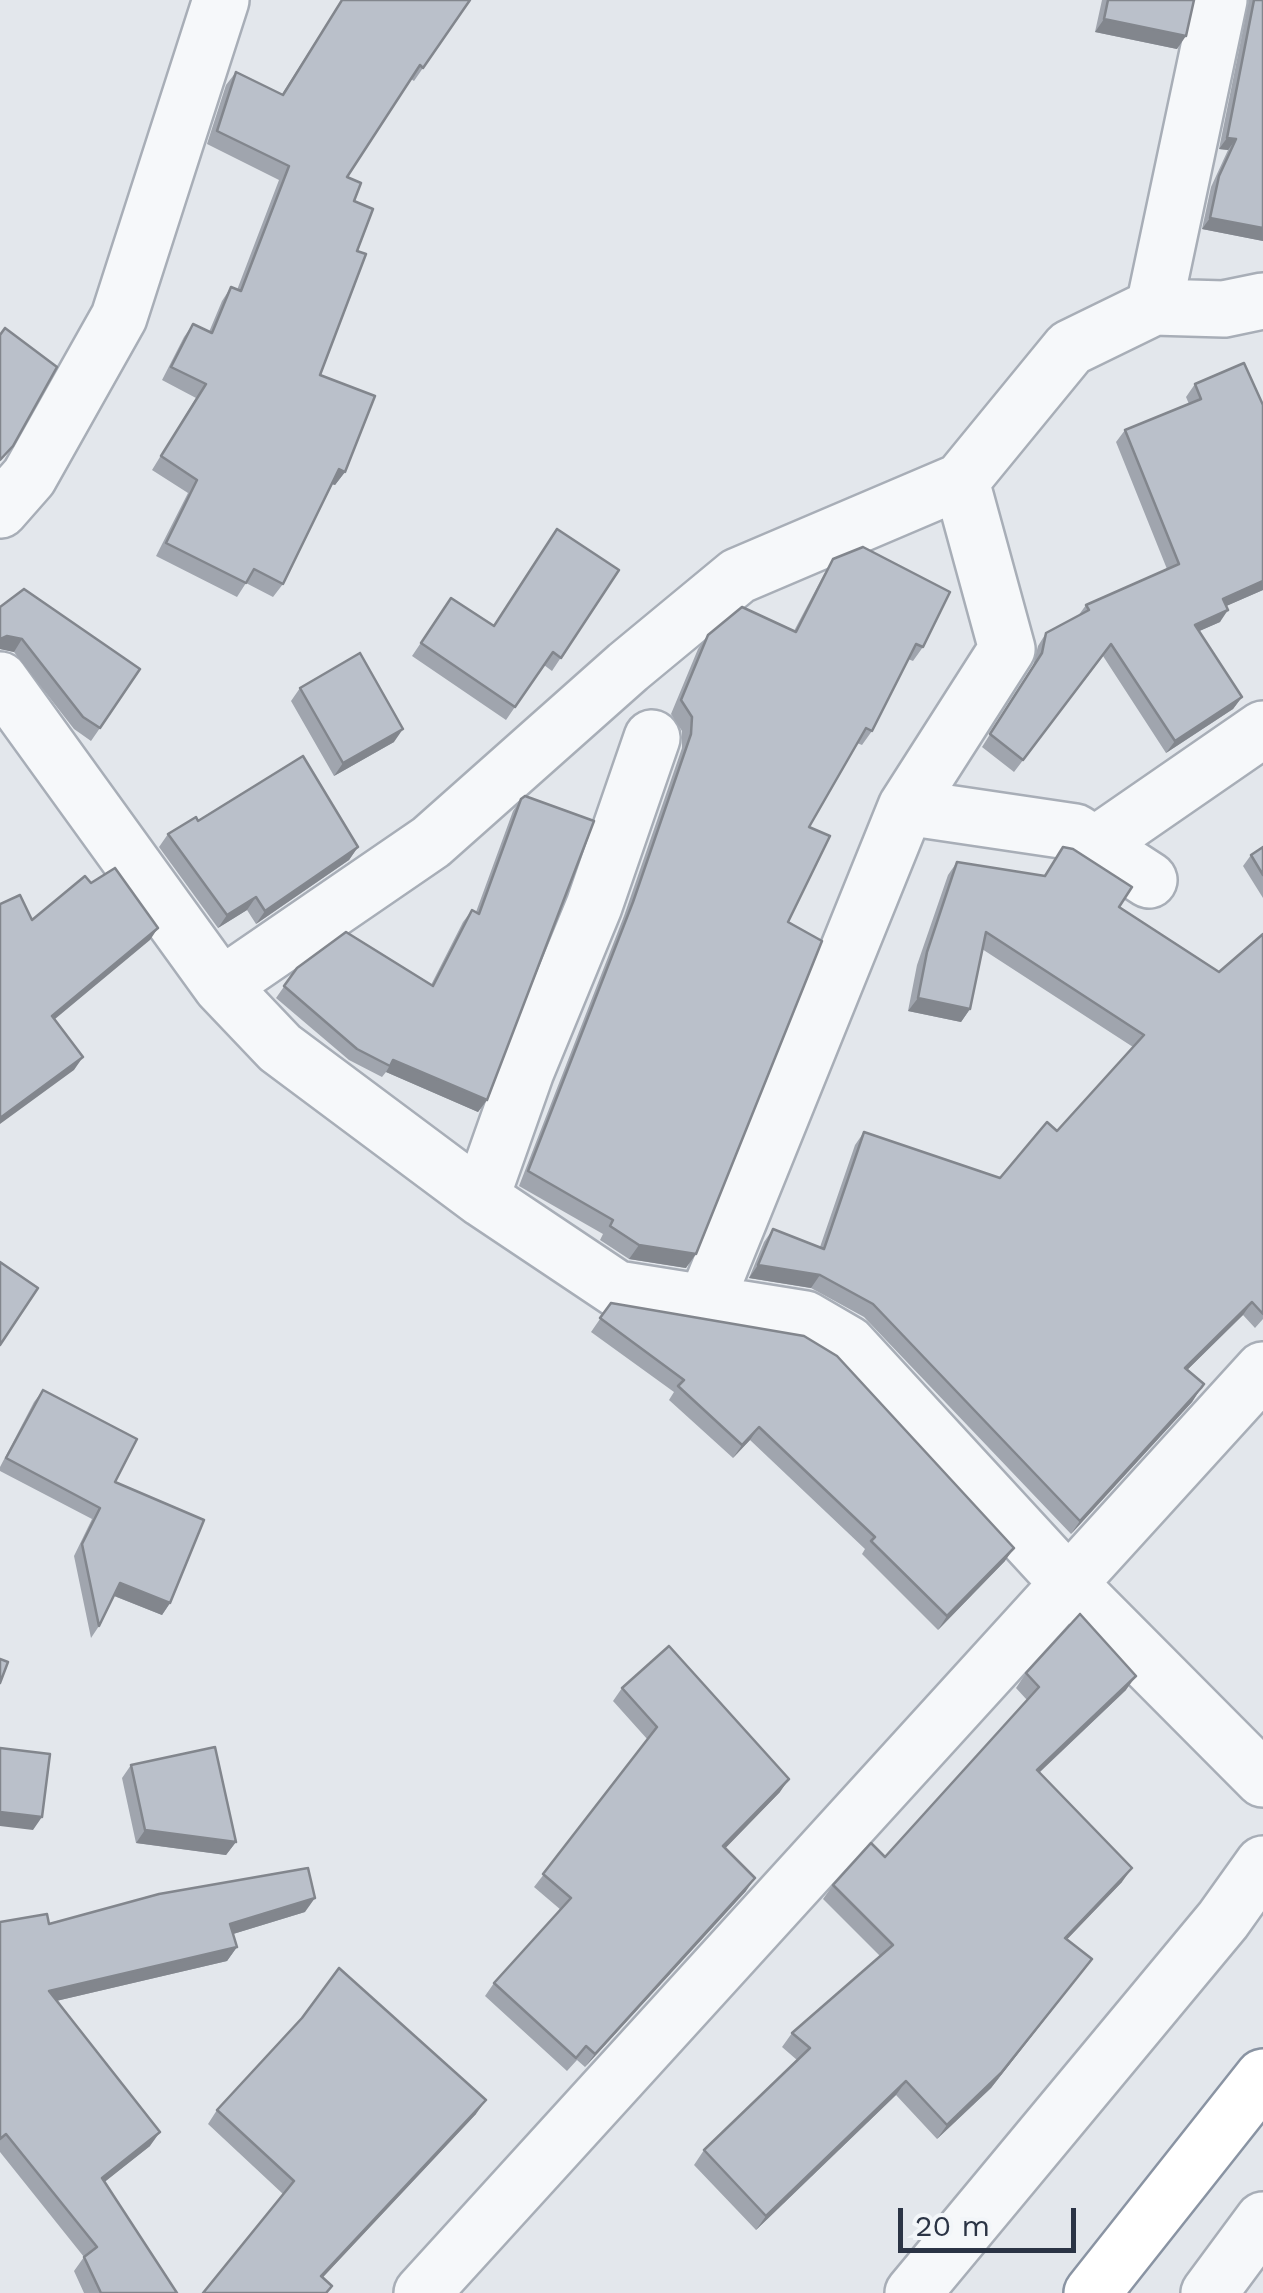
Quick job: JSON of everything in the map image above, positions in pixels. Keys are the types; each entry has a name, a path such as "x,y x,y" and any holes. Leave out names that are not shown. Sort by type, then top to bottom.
{"highway":[{"path":"1092,2293 1263,2078"}],"street":[{"path":"0,510 29,476 119,316 221,0"},
{"path":"1154,306 1219,0"},
{"path":"221,986 430,842 628,666 738,576 960,481 1070,348 1154,306 1224,308 1263,302"},
{"path":"705,1304 906,807 1007,649 960,481"},
{"path":"0,680 221,986 280,1048 481,1198 617,1289 806,1319 848,1344 1068,1583 1263,1779"},
{"path":"1095,845 1263,728"},
{"path":"481,1198 526,1071 594,906 652,738"},
{"path":"906,807 1075,832 1149,880"},
{"path":"422,2293 1263,1370"},
{"path":"913,2293 1223,1920 1263,1864"},
{"path":"1209,2293 1263,2220"}],"building":[{"path":"342,0 470,0 423,68 420,65 347,177 361,183 354,201 373,209 357,251 366,254 320,375 375,396 345,472 339,469 283,584 254,569 246,583 166,543 197,480 161,456 206,384 171,367 193,324 212,333 231,287 241,291 289,166 217,131 236,72 283,95"},
{"path":"1108,0 1194,0 1186,36 1104,19"},
{"path":"1254,0 1263,0 1263,228 1210,218 1219,176 1236,139 1227,138"},
{"path":"5,328 57,367 13,446 0,460 0,335"},
{"path":"1244,363 1263,405 1263,581 1223,599 1228,610 1195,625 1242,697 1175,741 1111,644 1023,760 990,734 1042,653 1046,633 1089,610 1086,605 1179,564 1125,430 1201,399 1195,384"},
{"path":"557,529 619,570 561,658 553,652 515,707 421,643 451,598 494,626"},
{"path":"863,547 950,592 923,647 916,644 872,731 866,728 809,827 830,836 788,922 822,941 696,1254 639,1245 610,1226 613,1220 528,1171 633,902 691,734 692,717 681,700 708,635 742,607 796,632 833,559"},
{"path":"24,589 140,669 100,728 83,717 22,639 0,639 0,607"},
{"path":"360,653 403,729 343,763 300,688"},
{"path":"303,756 358,847 265,911 256,897 227,915 168,834 196,817 198,821"},
{"path":"525,796 594,821 487,1100 393,1060 390,1066 357,1049 284,986 297,968 346,932 433,986 472,910 479,914"},
{"path":"1063,847 1073,849 1132,887 1119,907 1219,972 1263,934 1263,1314 1252,1302 1185,1368 1204,1384 1080,1521 873,1304 820,1275 758,1265 773,1229 824,1249 864,1132 1000,1178 1047,1122 1057,1131 1144,1035 986,932 970,1009 918,998 927,952 957,862 1045,876"},
{"path":"1263,847 1263,875 1251,855"},
{"path":"115,868 158,928 52,1016 83,1057 0,1118 0,904 20,895 32,920 85,876 91,883"},
{"path":"0,1262 38,1288 0,1345"},
{"path":"611,1303 804,1336 837,1356 1014,1548 947,1616 871,1541 875,1537 759,1427 742,1445 678,1386 684,1380 600,1318"},
{"path":"43,1390 137,1439 115,1482 204,1520 170,1603 120,1583 99,1626 82,1544 100,1508 6,1458"},
{"path":"1080,1614 1136,1676 1037,1770 1132,1868 1065,1938 1092,1959 1001,2073 947,2125 906,2081 766,2216 704,2150 810,2048 792,2033 893,1945 833,1885 871,1843 885,1857 1039,1687 1026,1673"},
{"path":"669,1646 789,1779 723,1846 755,1878 595,2054 586,2046 576,2058 494,1983 571,1898 543,1874 657,1727 622,1688"},
{"path":"0,1659 8,1662 0,1683"},
{"path":"215,1747 236,1842 145,1830 131,1765"},
{"path":"0,1748 50,1754 42,1817 0,1812"},
{"path":"308,1868 315,1898 230,1924 237,1947 49,1991 160,2132 102,2178 177,2293 101,2293 84,2257 97,2247 6,2134 0,2139 0,1922 47,1914 49,1924 159,1894"},
{"path":"339,1968 486,2100 321,2276 332,2286 326,2293 203,2293 294,2181 217,2110 302,2018"}]}
